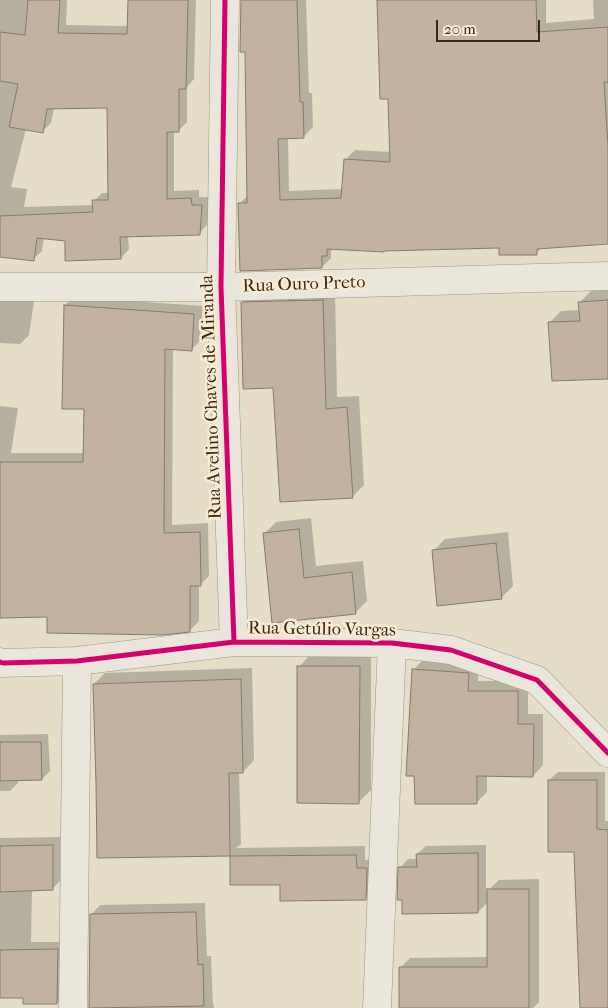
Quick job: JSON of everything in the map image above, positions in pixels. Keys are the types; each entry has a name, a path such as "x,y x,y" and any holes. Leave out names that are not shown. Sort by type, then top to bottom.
{"street":[{"name":"Rua Avelino Chaves de Miranda","path":"225,0 221,287 234,642"},
{"name":"Rua Ouro Preto","path":"0,287 221,287 608,276"},
{"name":"Rua Getúlio Vargas","path":"0,662 77,662 234,642 392,643 451,650 537,680 608,753"},
{"path":"377,1008 392,643"},
{"path":"73,1008 77,662"}],"building":[{"path":"28,0 60,0 58,33 127,34 128,0 188,0 186,89 179,89 179,132 167,132 167,199 191,198 192,205 202,205 200,235 120,237 121,259 65,261 65,241 37,238 34,261 0,257 0,216 93,212 92,200 108,200 107,108 47,109 43,133 9,127 18,84 0,81 0,32 25,35"},
{"path":"241,0 297,0 300,102 303,102 304,138 278,139 280,200 341,198 344,159 390,162 388,99 380,99 377,0 536,0 537,32 608,27 608,82 604,82 608,146 608,244 537,249 537,255 499,255 499,248 384,252 327,249 327,256 322,256 322,268 240,271 238,203 247,203 245,52 240,52"},
{"path":"323,300 326,409 347,407 353,498 280,502 273,388 243,389 241,302"},
{"path":"608,300 608,379 552,381 548,322 580,321 578,302"},
{"path":"64,305 194,314 192,351 165,349 164,533 200,532 201,586 190,586 190,632 163,635 47,633 47,617 0,618 0,462 83,462 84,409 62,409"},
{"path":"299,529 304,578 352,572 356,614 272,623 263,533"},
{"path":"496,543 502,599 437,606 432,550"},
{"path":"297,666 360,666 359,804 297,803"},
{"path":"412,669 469,673 468,691 518,691 518,724 534,724 533,777 477,776 477,804 415,804 414,776 406,776"},
{"path":"241,679 243,773 229,773 230,856 97,858 93,684"},
{"path":"0,742 41,742 42,780 0,781"},
{"path":"548,780 597,780 597,829 608,830 608,1008 580,1008 574,852 548,852"},
{"path":"53,845 53,890 0,892 0,846"},
{"path":"478,853 478,913 402,914 402,900 397,900 398,867 417,867 416,854"},
{"path":"356,855 357,868 367,868 366,900 280,901 280,885 230,885 230,856"},
{"path":"487,889 529,889 529,1008 399,1008 399,967 487,967"},
{"path":"196,912 198,965 203,964 204,1006 89,1008 90,914"},
{"path":"58,949 57,1004 23,1004 23,998 0,998 0,950"}],"cycle path":[{"path":"225,0 221,287 234,642"},
{"path":"0,662 77,661 234,642 392,643 451,650 537,680 608,753"}]}
